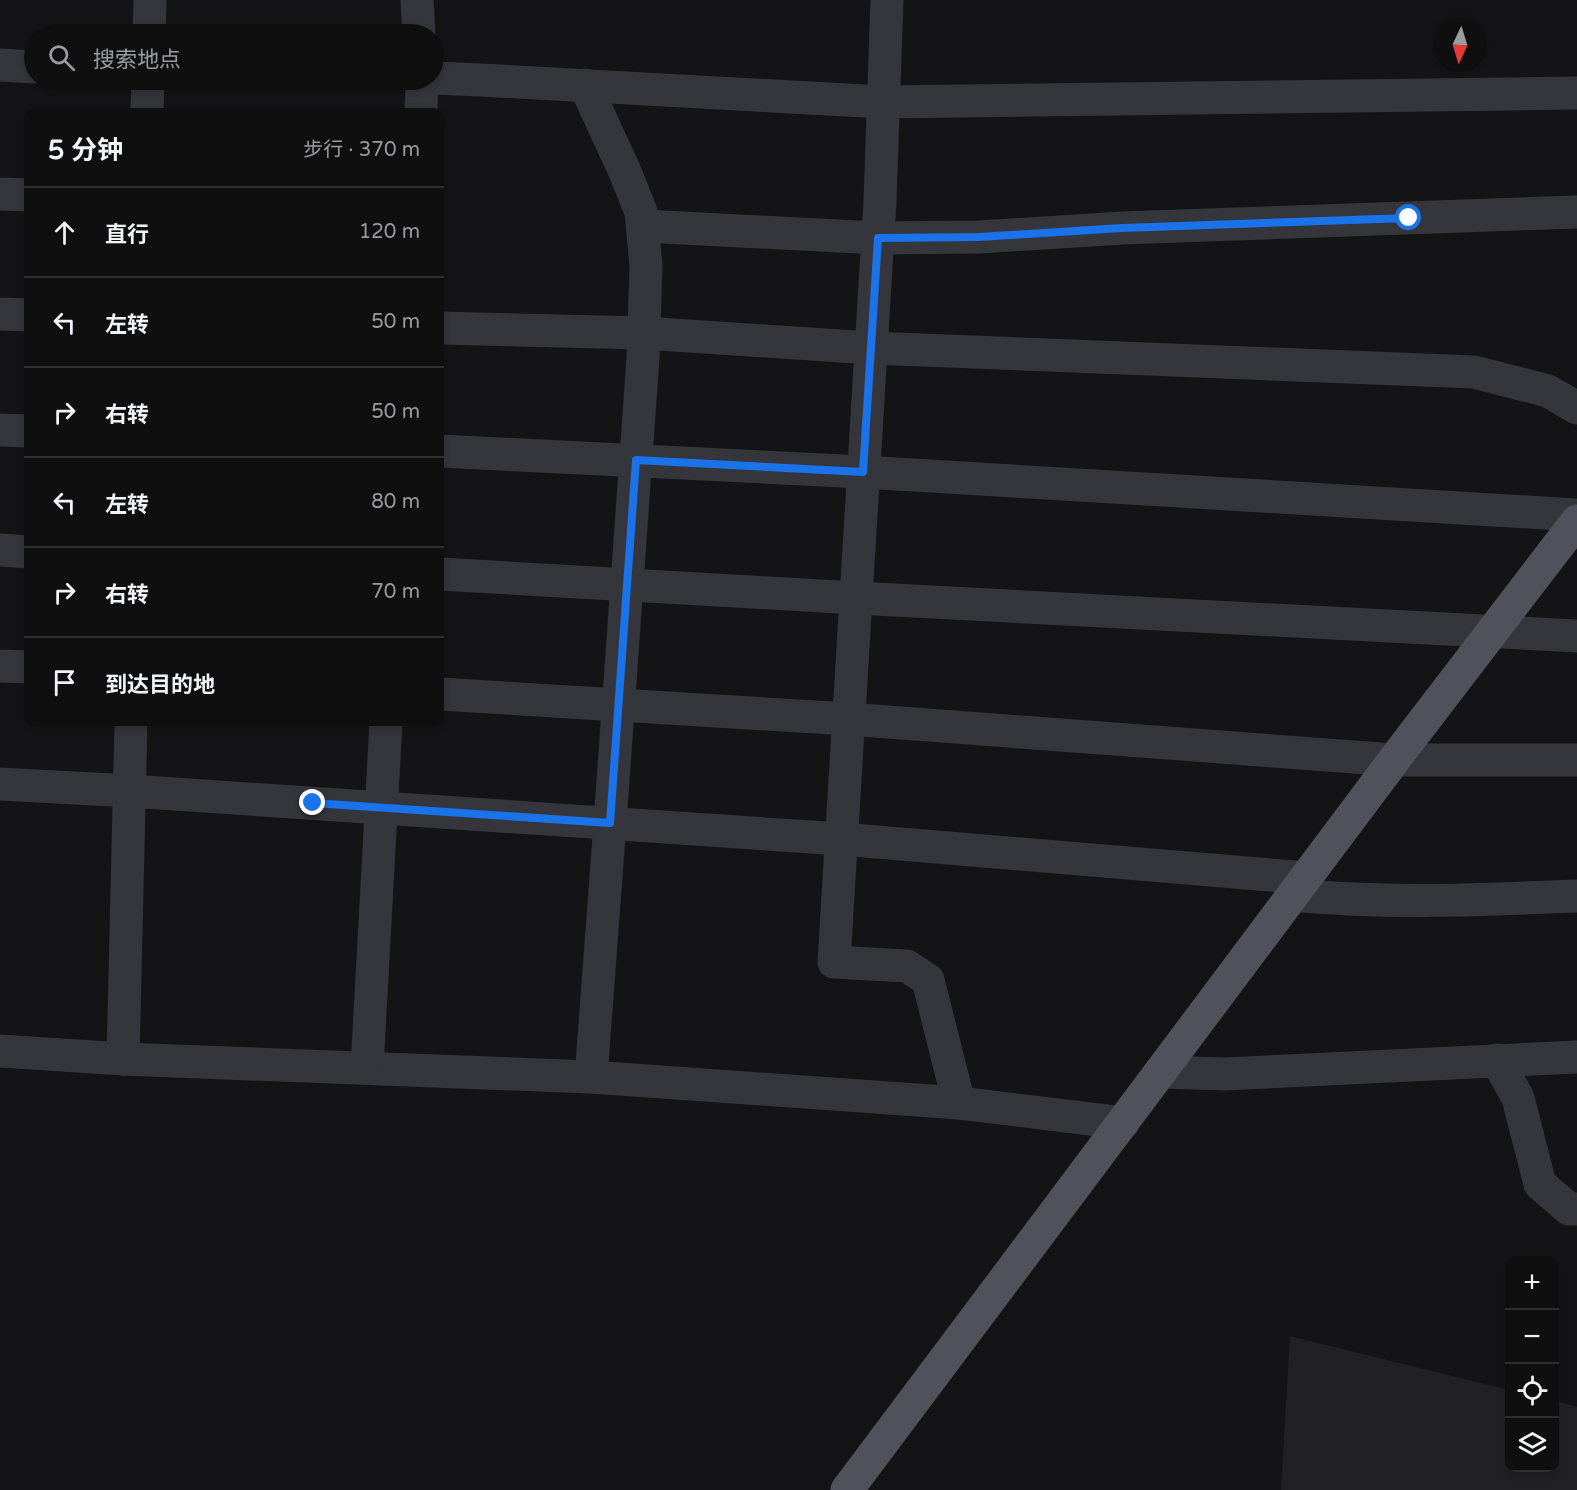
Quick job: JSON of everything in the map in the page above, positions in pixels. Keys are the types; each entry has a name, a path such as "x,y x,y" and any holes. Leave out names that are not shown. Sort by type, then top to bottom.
{"main road":[{"path":"848,1490 1394,760 1577,521"}],"street":[{"path":"149,24 150,0"},
{"path":"417,0 418,24"},
{"path":"887,0 878,238 834,962 907,966 928,980 958,1103"},
{"path":"0,65 24,66"},
{"path":"444,79 884,102 1577,93"},
{"path":"585,86 641,212 646,266 636,460 591,1077"},
{"path":"147,108 148,90"},
{"path":"421,108 422,90"},
{"path":"0,194 24,195"},
{"path":"642,226 878,238 979,237 1122,228 1577,212"},
{"path":"0,314 24,315"},
{"path":"444,328 643,333 871,348 1473,372 1548,392 1577,408"},
{"path":"0,430 24,431"},
{"path":"444,451 863,472 1577,515"},
{"path":"0,550 24,552"},
{"path":"444,574 1577,636"},
{"path":"0,666 24,668"},
{"path":"444,694 848,719 1394,760 1577,760"},
{"path":"123,1059 132,726"},
{"path":"367,1068 386,726"},
{"path":"0,784 841,838 1299,887 1341,900 1577,897"},
{"path":"0,1051 123,1059 591,1077 958,1103 1123,1123"},
{"path":"1160,1072 1224,1074 1577,1057"},
{"path":"1497,1060 1518,1098 1540,1184 1569,1209 1577,1209"}],"shaded area":[{"path":"1290,1336 1505,1389 1505,1472 1559,1472 1559,1402 1577,1407 1577,1490 1281,1490"}],"route":[{"path":"313,803 610,823 636,460 863,472 878,238 979,237 1122,228 1409,218"}]}
